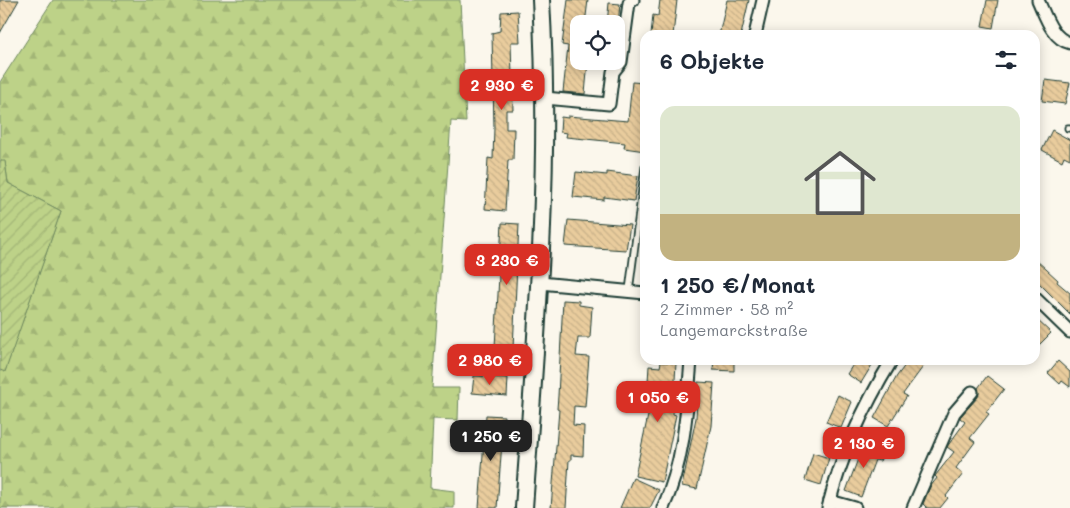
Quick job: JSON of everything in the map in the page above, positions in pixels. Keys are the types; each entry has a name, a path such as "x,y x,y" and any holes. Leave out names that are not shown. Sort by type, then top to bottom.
{"street":[{"path":"524,508 540,283 545,166 545,98 541,0"},
{"path":"545,98 609,104 613,72 621,62 628,3 633,0"},
{"path":"756,30 763,0"},
{"path":"1038,0 1060,40 1070,43"},
{"path":"540,283 640,292"},
{"path":"1040,303 1070,332"},
{"path":"663,508 675,476 684,434 691,365"},
{"path":"855,508 829,505 857,424 889,365"},
{"path":"913,508 954,413 972,392"}],"lane":[{"path":"628,291 640,203"}],"green space":[{"path":"53,0 460,0 466,122 451,121 432,388 459,388 458,420 433,419 430,488 454,491 454,508 0,508 0,370 5,371 61,211 8,183 5,162 0,161 0,82"},
{"path":"0,161 5,161 8,183 61,211 5,372 0,370"}],"building":[{"path":"0,0 19,0 0,33"},
{"path":"568,0 588,0 586,15 570,15 570,70 587,70 585,94 563,92 568,46 562,45"},
{"path":"660,0 677,0 674,30 652,30 653,15 658,16"},
{"path":"727,0 749,0 742,30 720,30"},
{"path":"987,0 998,0 993,28 982,26"},
{"path":"609,3 620,4 619,15 608,15"},
{"path":"518,11 520,42 511,42 513,110 506,110 506,129 514,129 513,160 508,160 505,211 485,209 488,158 493,159 492,33 500,31 501,12"},
{"path":"1045,80 1070,83 1065,104 1042,101"},
{"path":"632,82 640,83 640,150 624,148 625,143 566,137 567,133 560,132 561,117 628,121"},
{"path":"1052,130 1070,140 1070,159 1064,156 1062,161 1042,150"},
{"path":"576,172 607,175 607,172 638,176 634,201 604,197 604,200 573,197"},
{"path":"568,220 630,225 626,250 565,246"},
{"path":"502,223 519,224 513,348 495,347"},
{"path":"1040,264 1070,293 1070,314 1040,284"},
{"path":"563,300 579,301 579,305 592,307 590,338 578,338 576,356 589,357 585,407 574,406 573,425 584,426 583,456 571,455 571,460 569,460 566,508 551,508 559,410 557,409"},
{"path":"1040,323 1051,333 1040,344"},
{"path":"1058,361 1070,372 1070,387 1062,381 1060,384 1048,373"},
{"path":"660,365 676,365 673,414 676,415 662,482 635,476 652,397 647,397 649,366 660,367"},
{"path":"714,365 734,365 734,371 713,370"},
{"path":"853,365 872,365 861,383 847,374"},
{"path":"905,365 924,365 903,394 907,396 888,426 874,418 897,376"},
{"path":"474,376 508,378 507,396 472,393"},
{"path":"987,376 1004,389 986,412 989,414 970,438 975,442 956,468 963,474 946,496 948,498 940,508 927,508 923,504 930,487 937,478 935,476 954,452 947,447 965,422 960,417 978,397 978,388"},
{"path":"698,382 714,383 711,426 697,489 682,486 696,418"},
{"path":"838,395 852,402 841,428 826,422"},
{"path":"486,415 504,416 497,508 479,508"},
{"path":"864,443 885,450 880,461 875,460 861,497 846,491"},
{"path":"813,453 829,458 821,485 805,480"},
{"path":"633,478 659,490 650,508 620,508"}]}
